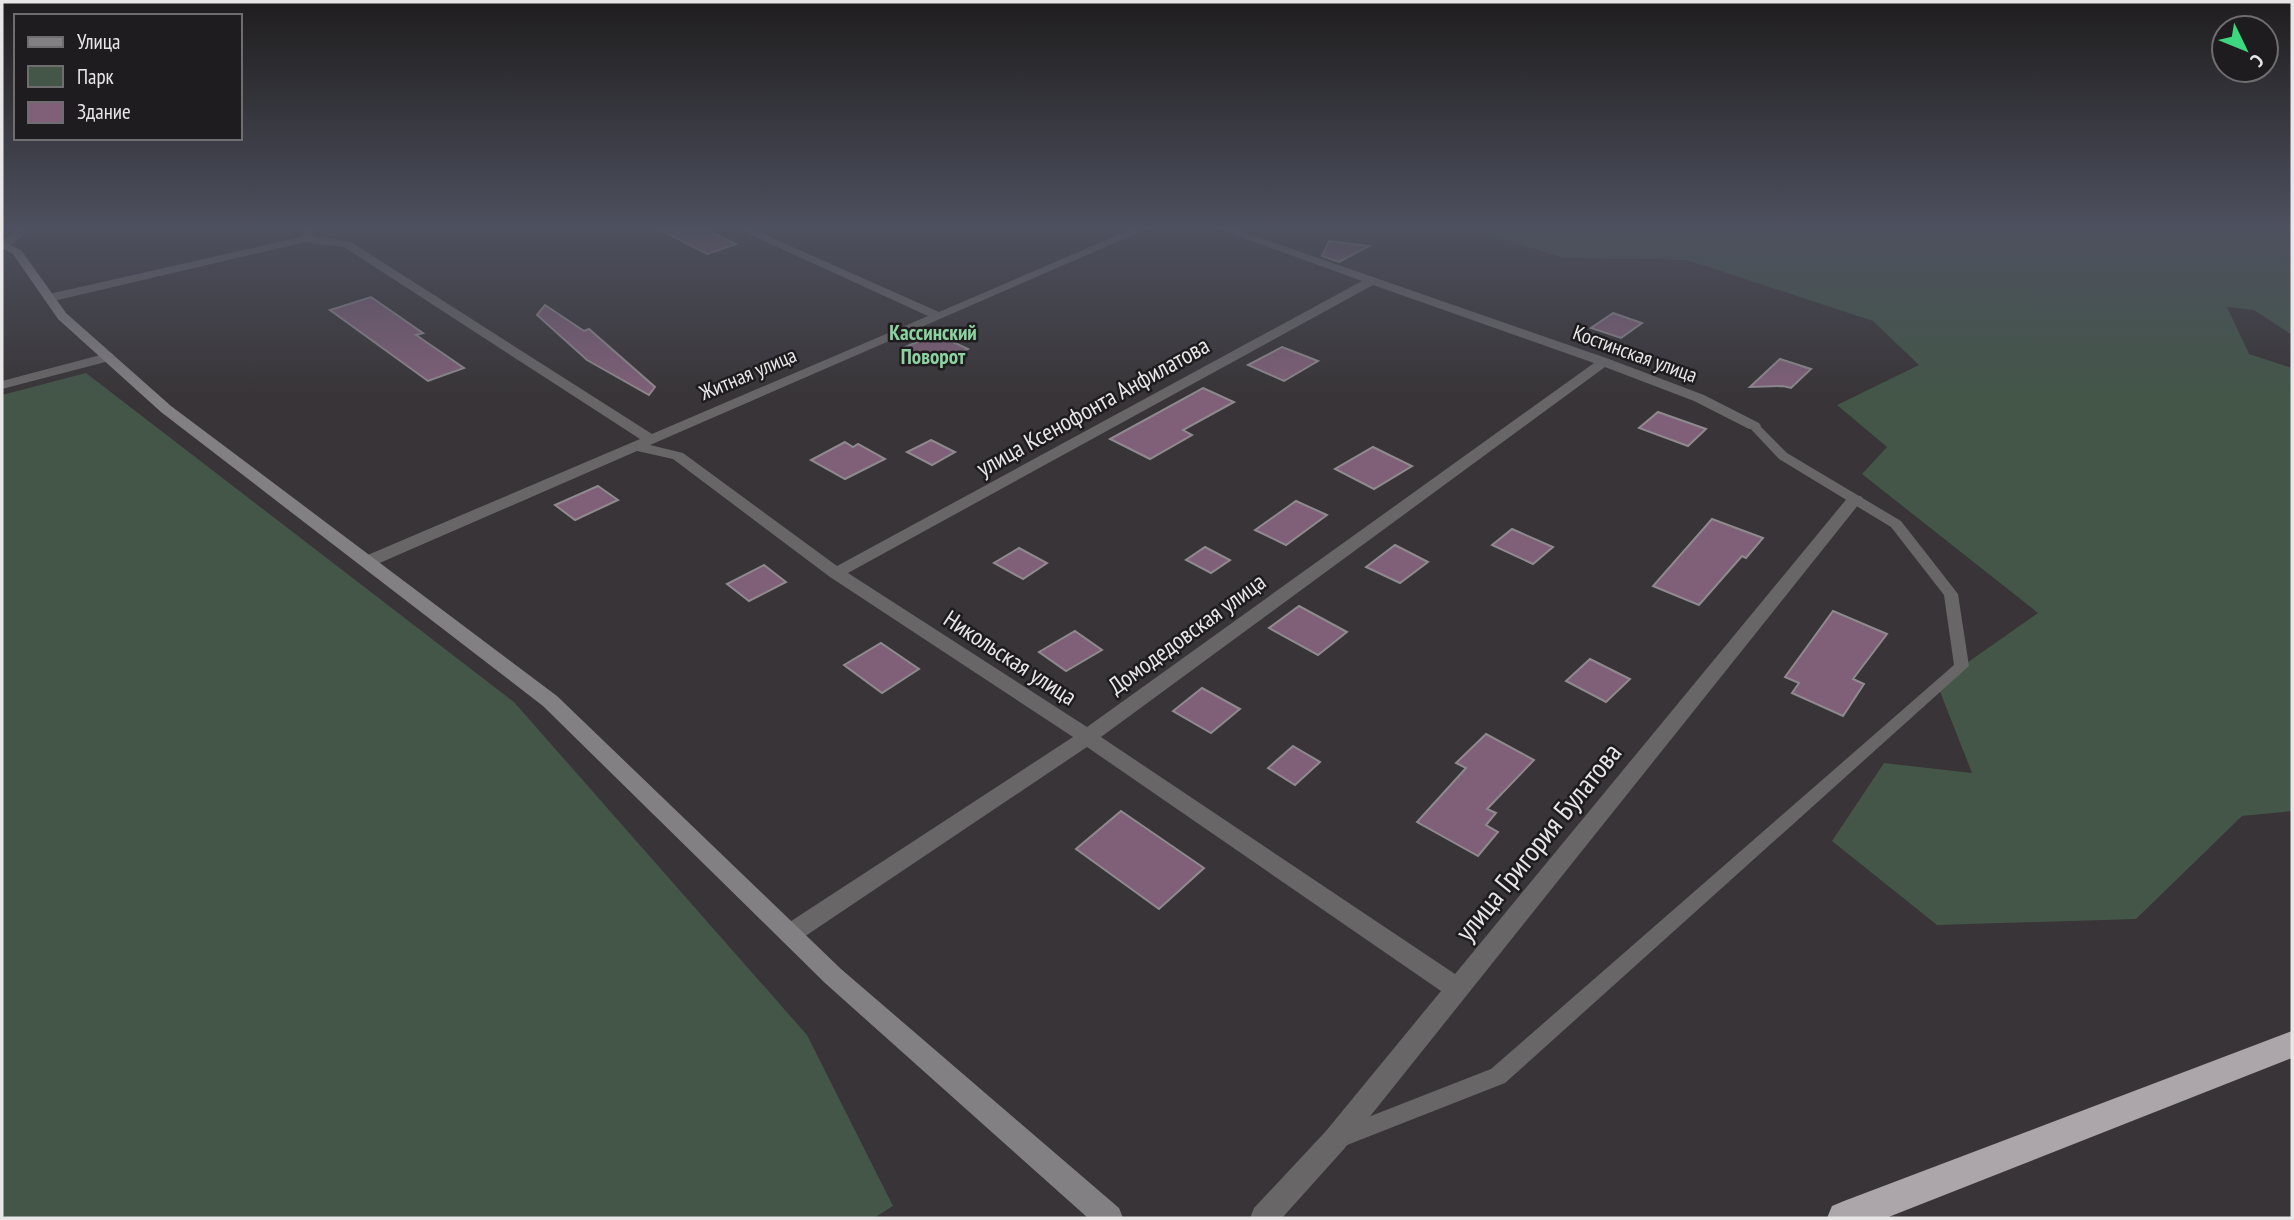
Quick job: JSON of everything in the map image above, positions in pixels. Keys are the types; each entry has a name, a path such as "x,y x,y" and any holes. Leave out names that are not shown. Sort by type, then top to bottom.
{"highway":[{"path":"1844,1218 2292,1044"}],"street":[{"path":"40,285 62,316 166,409 550,701 833,976 1109,1218"},
{"name":"Никольская улица","path":"49,298 101,285"},
{"name":"Никольская улица","path":"409,285 644,443 678,456 836,573 1087,737 1457,989"},
{"path":"868,285 937,316"},
{"name":"Житная улица","path":"369,561 1010,285"},
{"name":"улица Ксенофонта Анфилатова","path":"836,573 1365,285"},
{"name":"Костинская улица","path":"1383,285 1699,398 1754,426"},
{"path":"2,385 108,357"},
{"name":"Домодедовская улица","path":"790,934 1087,737 1604,362"},
{"name":"улица Григория Булатова","path":"1264,1218 1335,1140 1854,499"}],"lane":[{"path":"1335,1140 1498,1076 1962,666 1951,594 1896,524 1783,456 1754,426"}],"green space":[{"path":"1763,285 2292,285 2292,335 2254,310 2227,307 2249,354 2292,368 2292,811 2242,816 2136,919 1937,925 1832,841 1884,763 1972,773 1937,684 2038,613 1862,474 1887,447 1837,405 1919,365 1873,321"},
{"path":"86,373 514,702 807,1035 893,1206 874,1218 2,1218 2,395"}],"building":[{"path":"371,297 423,333 416,335 464,368 428,381 330,310"},
{"path":"545,305 584,331 589,329 655,387 649,395 587,360 537,315"},
{"path":"1613,313 1642,323 1621,338 1591,328"},
{"path":"936,334 968,349 937,363 905,347"},
{"path":"1282,347 1318,361 1284,381 1248,365"},
{"path":"1780,359 1811,369 1791,388 1750,387"},
{"path":"1203,388 1234,402 1183,430 1192,435 1150,459 1110,439"},
{"path":"1658,412 1706,429 1688,446 1639,428"},
{"path":"931,440 955,452 932,465 907,452"},
{"path":"845,442 853,447 858,444 885,459 845,479 811,460"},
{"path":"1373,447 1412,466 1374,489 1335,469"},
{"path":"598,486 618,500 575,520 555,505"},
{"path":"1296,501 1327,515 1286,545 1255,530"},
{"path":"1712,519 1763,538 1746,558 1742,556 1699,605 1653,586"},
{"path":"1512,529 1553,547 1533,564 1492,545"},
{"path":"1395,545 1428,562 1400,583 1366,567"},
{"path":"1205,547 1230,560 1211,573 1186,560"},
{"path":"1019,548 1047,563 1023,579 994,563"},
{"path":"764,565 786,582 749,601 727,584"},
{"path":"1299,606 1347,632 1318,655 1269,628"},
{"path":"1833,611 1887,634 1853,679 1864,684 1843,716 1792,693 1799,683 1785,677"},
{"path":"1075,631 1102,650 1066,671 1039,652"},
{"path":"881,643 919,669 882,693 844,665"},
{"path":"1590,659 1630,679 1606,702 1566,681"},
{"path":"1202,688 1240,709 1211,733 1173,711"},
{"path":"1486,734 1534,760 1487,809 1496,813 1486,825 1498,832 1478,856 1417,822 1466,768 1456,763"},
{"path":"1293,746 1320,762 1295,785 1268,768"},
{"path":"1121,811 1204,868 1159,909 1076,849"}],"district":[{"name":"Кассинский Поворот","path":"933,345"}]}
